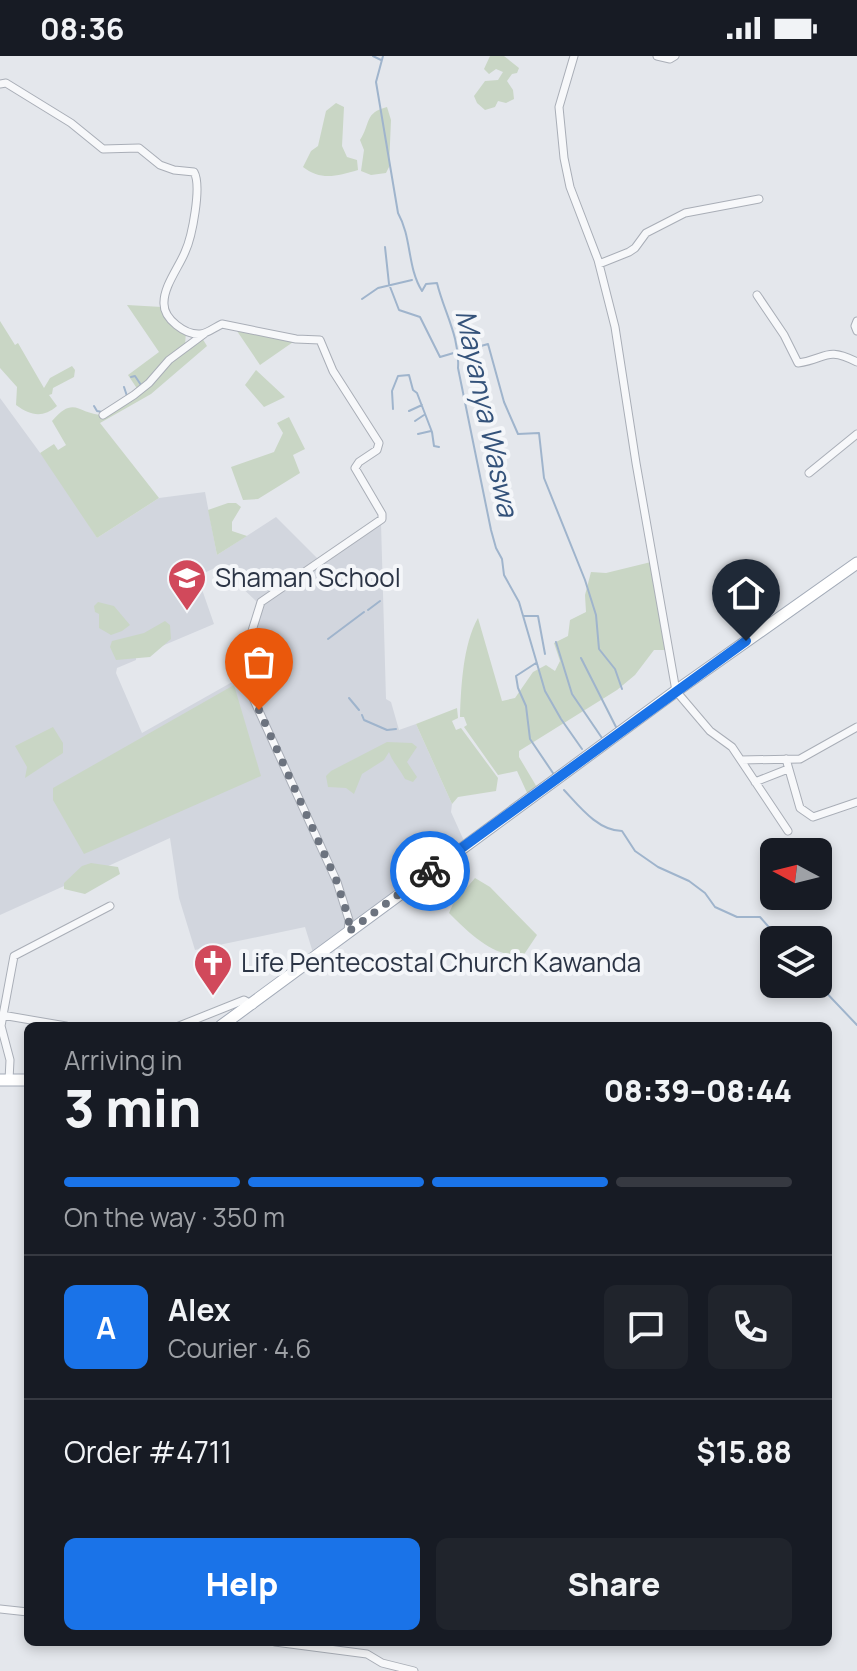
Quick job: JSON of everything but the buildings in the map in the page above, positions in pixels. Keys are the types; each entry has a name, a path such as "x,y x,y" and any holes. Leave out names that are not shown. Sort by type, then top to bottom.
{"main road":[{"path":"227,1022 676,691 857,563"}],"street":[{"path":"574,56 559,107 564,158 570,187 599,264 615,327 676,691 710,731 732,747 788,831"},
{"path":"657,56 670,59 675,56"},
{"path":"0,84 6,83 42,104 103,149 139,148 160,165 194,172 198,190 187,247 165,294 163,306 171,320 187,331 204,334"},
{"path":"599,264 629,252 646,233 685,213 759,199"},
{"path":"757,295 784,335 798,363 818,355 836,353 857,362"},
{"path":"857,321 857,331"},
{"path":"103,415 134,395 169,360 222,324 296,339 320,340 333,371 379,443 377,450 355,468 382,519 261,602 251,634 232,652 337,882 349,920 348,932"},
{"path":"186,348 187,331"},
{"path":"809,473 857,434"},
{"path":"741,760 800,759 857,727"},
{"path":"786,759 800,808 813,817 857,802"},
{"path":"755,782 788,769"},
{"path":"4,1080 10,1060 1,1032 2,1014 14,956 110,906"},
{"path":"189,1022 244,1000 253,1005"},
{"path":"2,1014 45,1022"},
{"path":"0,1609 24,1612"},
{"path":"306,1646 367,1654 382,1663 408,1670"}],"shaded area":[{"path":"0,398 65,487 97,538 159,498 205,492 217,555 276,517 319,560 257,602 219,566 202,574 198,578 214,624 136,657 136,660 117,668 116,673 142,733 241,677 333,882 343,912 347,929 314,956 305,927 195,950 179,898 170,838 0,915"},
{"path":"381,523 386,699 391,702 399,730 416,724 452,804 451,812 465,843 358,924 352,923 237,651 252,636 261,605"}],"green space":[{"path":"490,56 504,56 519,68 507,81 514,99 506,103 498,101 495,107 485,110 474,96 485,81 498,80 503,72 496,69 489,74 484,69"},
{"path":"336,103 344,107 342,146 347,157 357,160 358,170 323,176 303,167 311,151 318,146 326,111"},
{"path":"387,107 391,120 389,167 386,173 371,175 361,171 364,150 360,140 371,116"},
{"path":"127,305 162,307 186,332 185,345 138,390 128,375 159,352"},
{"path":"0,321 15,345 18,343 44,388 50,378 72,366 75,370 74,377 53,388 49,395 57,406 52,410 37,414 16,405 17,387 0,368"},
{"path":"237,331 296,340 260,365"},
{"path":"202,338 207,346 151,394 100,423 159,498 97,538 40,453 54,444 58,450 66,445 52,421 72,407 104,415"},
{"path":"256,370 285,397 264,407 245,385"},
{"path":"289,417 305,449 293,455 300,473 258,499 243,500 231,467 274,452 283,433 277,423"},
{"path":"228,503 241,507 232,522 232,531 247,536 217,555 208,510"},
{"path":"651,562 667,650 654,650 635,675 617,690 519,751 519,757 538,789 529,797 517,771 498,775 464,727 467,725 464,717 460,717 466,653 478,618 502,701 515,698 533,672 546,665 555,671 560,661 554,643 568,636 570,620 586,612 585,595 591,572 606,573"},
{"path":"98,602 114,606 130,625 111,635 99,628 99,614 94,606"},
{"path":"165,621 170,625 171,639 150,657 116,660 110,647 112,641 144,633"},
{"path":"234,685 261,776 84,854 53,800 53,788"},
{"path":"457,708 458,718 452,721 456,730 461,728 498,778 496,791 458,797 452,804 416,724"},
{"path":"53,727 63,743 63,753 25,778 27,767 15,746"},
{"path":"387,742 412,743 417,747 407,762 417,777 413,782 405,779 389,752 384,760 362,774 354,794 346,788 328,787 326,776 331,771"},
{"path":"91,863 118,867 120,874 85,894 64,889 64,883 82,866"},
{"path":"475,878 490,887 537,935 523,956 492,948 473,936 449,913"}],"waterway":[{"path":"373,56 381,60"},
{"name":"Mayanya Waswa","path":"383,56 376,82 398,213 406,232 414,272 422,291 426,284 437,283 457,346 458,368 491,530 502,559 504,575 519,602 545,691 582,749"},
{"path":"385,247 389,284 399,310 420,317 440,357 457,352"},
{"path":"362,299 378,288 412,280"},
{"path":"460,352 488,344 504,402 518,434 539,433 544,478 585,580 596,615 599,649 615,669 622,689"},
{"path":"393,409 392,391 398,376 409,375 432,432 434,446 439,447"},
{"path":"131,377 135,376 141,385"},
{"path":"124,387 127,396"},
{"path":"409,411 422,405"},
{"path":"94,406 102,412"},
{"path":"415,421 424,415"},
{"path":"418,434 431,431"},
{"path":"368,610 380,601"},
{"path":"328,639 364,612"},
{"path":"523,616 538,616 545,654"},
{"path":"556,642 572,694 602,738"},
{"path":"581,658 616,727"},
{"name":"Mayanya Waswa","path":"536,663 516,676 518,688 526,706 530,739 555,776"},
{"path":"349,698 359,710"},
{"path":"362,715 364,720 387,730 396,729"},
{"name":"Mayanya Waswa","path":"564,790 605,827 622,831 635,851 705,893 715,907 737,917 760,917 768,926"},
{"name":"Mayanya Waswa","path":"831,998 857,1025"}],"way so far":[{"path":"259,710 337,882 349,920 348,932 430,871"}],"place":[{"name":"Shaman School","path":"187,612"},
{"name":"Life Pentecostal Church Kawanda","path":"213,997"}],"route":[{"path":"430,871 746,641"}]}
